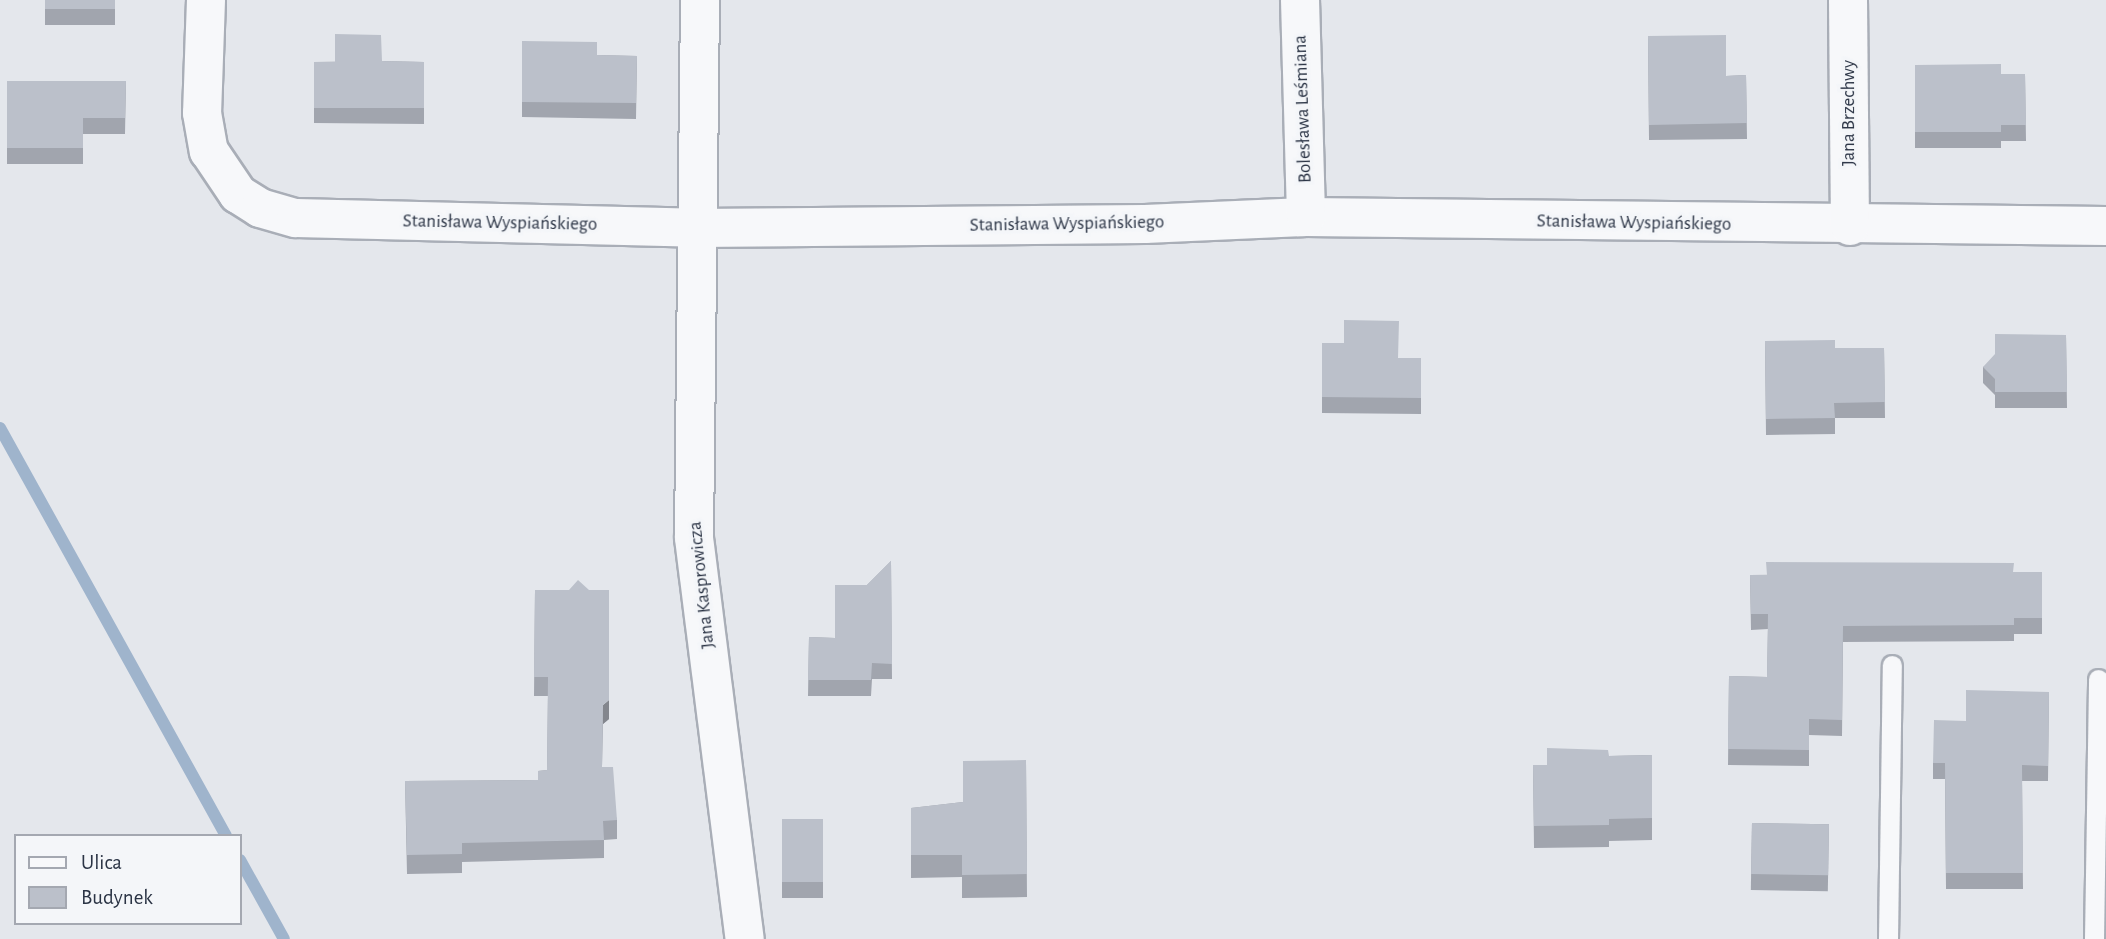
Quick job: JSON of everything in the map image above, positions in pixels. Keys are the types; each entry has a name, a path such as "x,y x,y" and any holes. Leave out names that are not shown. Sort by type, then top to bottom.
{"street":[{"name":"Stanisława Wyspiańskiego","path":"206,0 205,141 230,185 260,208 296,218 696,228 1145,224 1306,218 1850,226 2106,226"},
{"name":"Jana Kasprowicza","path":"700,0 694,538 745,939"},
{"name":"Bolesława Leśmiana","path":"1300,0 1306,218"},
{"name":"Jana Brzechwy","path":"1848,0 1850,226"}],"lane":[{"path":"1888,939 1892,664"},
{"path":"2094,939 2098,679"}],"building":[{"path":"45,0 115,0 115,9 45,9"},
{"path":"335,34 381,35 382,61 424,62 424,108 314,108 314,62 335,62"},
{"path":"1726,35 1726,76 1746,75 1747,123 1649,125 1648,36"},
{"path":"522,41 597,42 597,55 637,56 636,103 522,102"},
{"path":"2001,64 2001,74 2025,74 2026,125 2001,125 2001,132 1915,132 1915,65"},
{"path":"7,81 126,81 125,118 83,118 83,148 7,148"},
{"path":"1344,320 1399,321 1398,358 1421,358 1421,398 1322,397 1322,343 1344,343"},
{"path":"1995,334 2066,335 2067,392 1995,392 1995,379 1983,367 1995,354"},
{"path":"1835,340 1835,348 1884,348 1885,402 1834,403 1835,418 1766,419 1765,341"},
{"path":"891,561 892,664 872,663 871,680 808,680 809,637 835,638 835,585 867,585"},
{"path":"1766,562 2014,563 2013,572 2042,572 2042,618 2014,618 2014,625 1843,626 1842,720 1809,719 1809,750 1728,749 1729,676 1767,677 1768,614 1751,614 1750,575 1767,575"},
{"path":"578,580 589,590 609,590 609,700 603,705 602,767 613,767 617,820 603,821 604,840 462,843 462,854 407,855 405,781 538,780 538,771 547,770 548,677 534,677 535,590 569,590"},
{"path":"1966,690 2049,692 2048,766 2022,765 2023,873 1946,873 1945,763 1933,763 1934,720 1966,721"},
{"path":"1547,748 1608,750 1609,756 1652,755 1652,818 1609,819 1609,825 1534,826 1533,765 1547,765"},
{"path":"1026,760 1027,874 962,875 962,855 911,855 911,808 963,802 963,761"},
{"path":"782,819 823,819 823,882 782,882"},
{"path":"1752,823 1829,824 1828,875 1751,874"}],"waterway":[{"path":"0,428 225,834"},
{"path":"242,864 284,939"}]}
